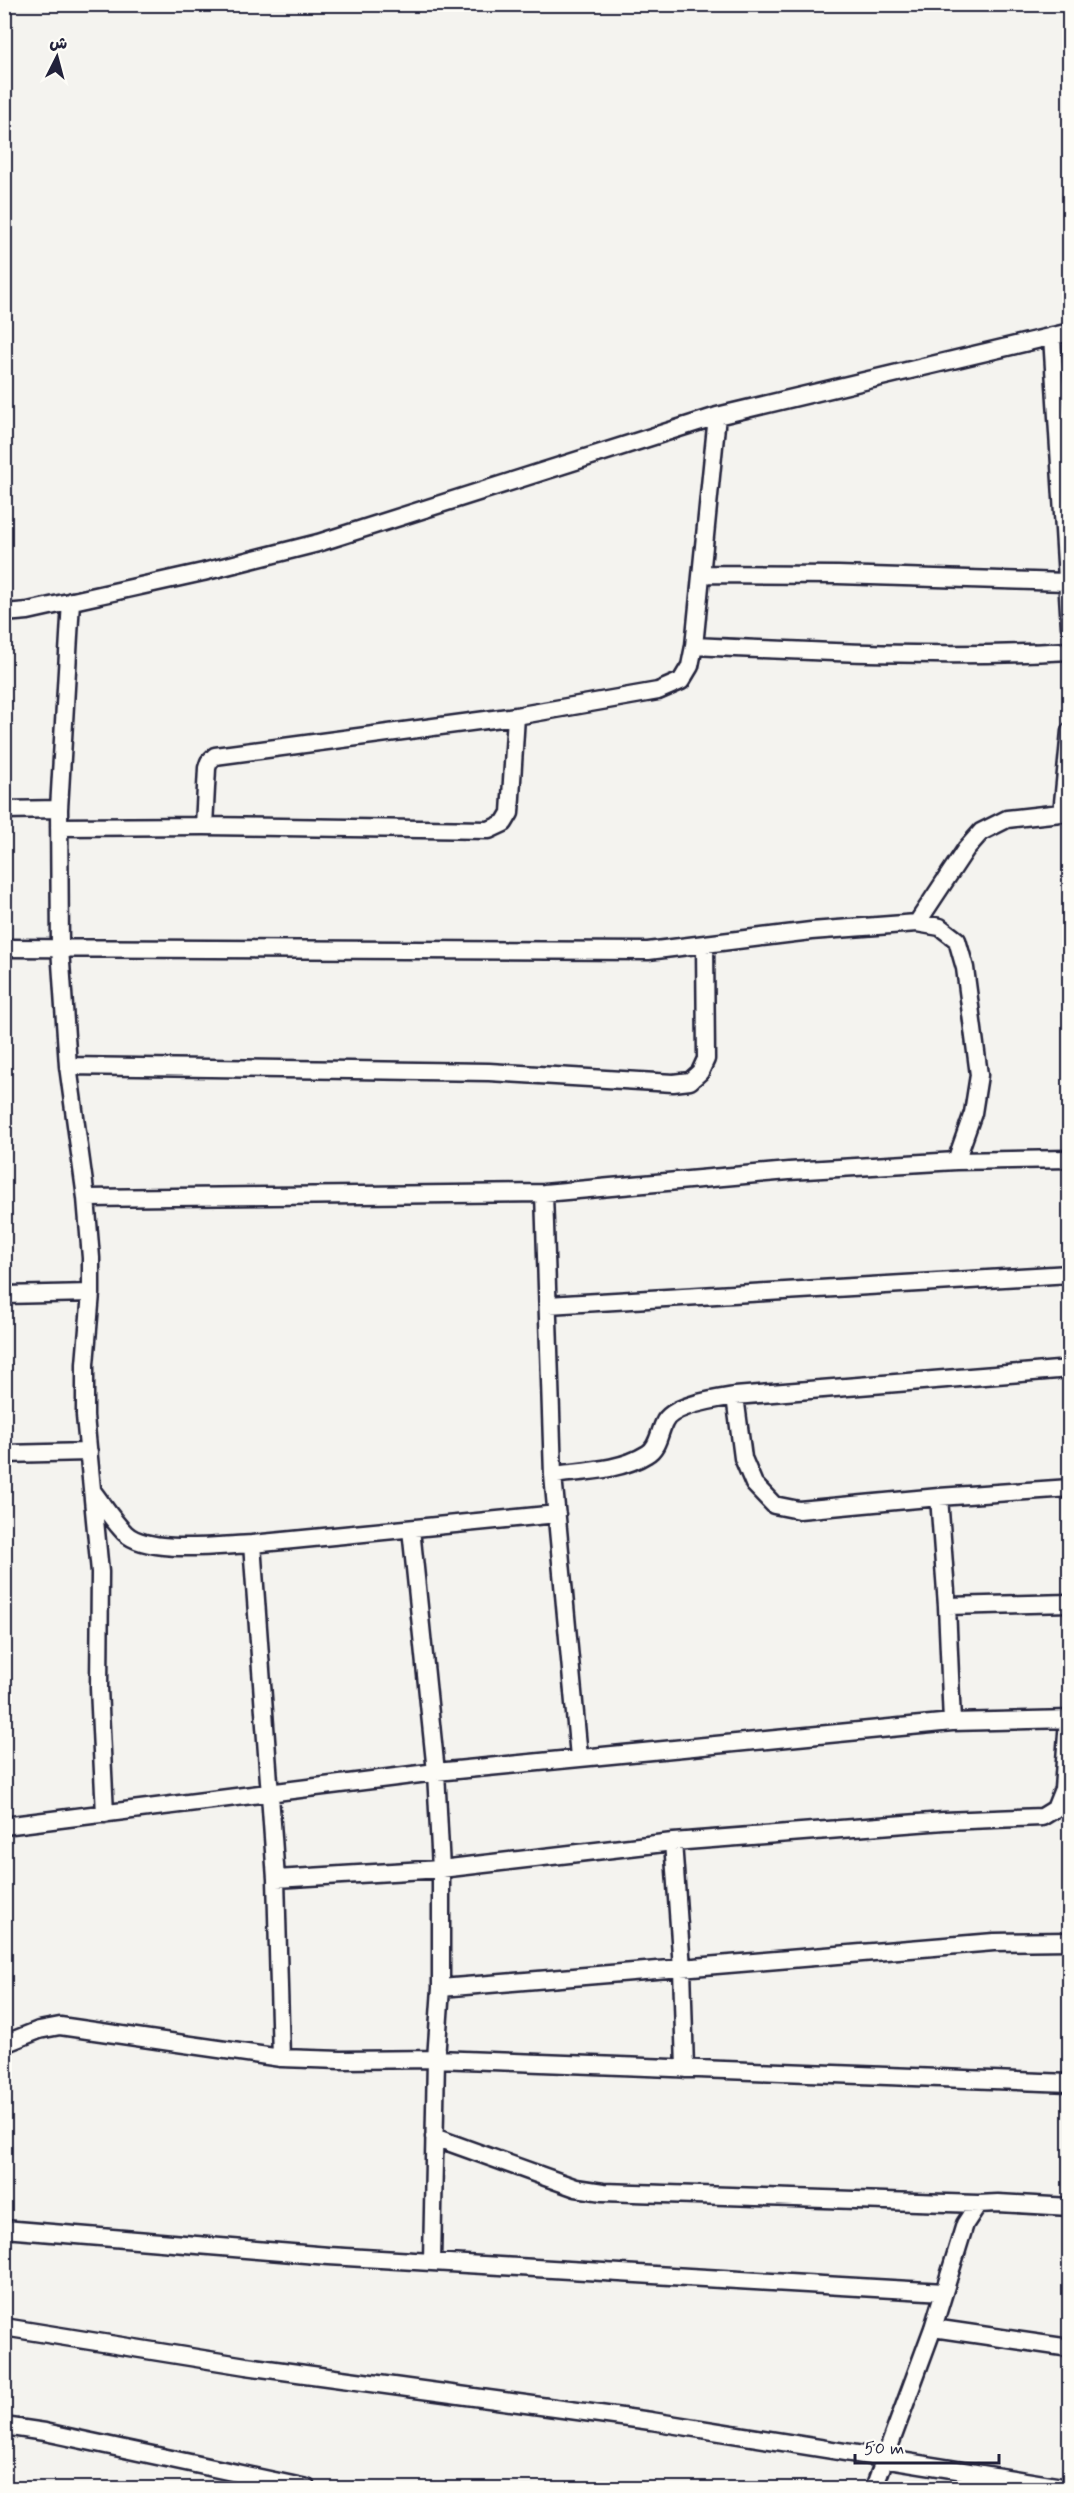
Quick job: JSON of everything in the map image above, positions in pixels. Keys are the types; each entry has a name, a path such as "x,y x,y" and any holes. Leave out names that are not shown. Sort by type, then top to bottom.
{"street":[{"path":"4,613 28,611 203,572 318,543 717,416 1070,332"},
{"path":"1052,336 1064,461 1066,582 1070,627"},
{"path":"204,826 207,768 214,756 516,716 658,691 681,681 690,666 694,646 717,416"},
{"path":"702,574 838,575 1066,582"},
{"path":"71,601 59,809 60,948 68,1066 86,1198 91,1258 91,1293 85,1364 85,1416 100,1572 99,1688 105,1814"},
{"path":"694,646 850,653 1016,654 1070,651"},
{"path":"59,827 204,826 489,831 504,823 510,813 516,716"},
{"path":"917,923 966,849 981,832 1007,819 1066,812 1070,731"},
{"path":"4,810 59,809"},
{"path":"4,948 648,951 800,932 917,923 940,927 957,940 965,968 979,1075 973,1113 956,1161"},
{"path":"68,1066 489,1072 673,1083 690,1081 700,1072 706,1059 705,944"},
{"path":"86,1198 544,1193 789,1172 956,1161 1070,1159"},
{"path":"544,1193 553,1474 579,1757"},
{"path":"548,1305 1070,1274"},
{"path":"4,1295 91,1293"},
{"path":"553,1474 613,1467 634,1460 650,1453 657,1442 664,1420 679,1410 735,1396 1070,1369"},
{"path":"735,1396 743,1458 754,1484 774,1505 799,1510 1070,1488"},
{"path":"4,1454 89,1452"},
{"path":"93,1492 125,1533 146,1544 189,1546 252,1544 557,1514"},
{"path":"939,1497 952,1722"},
{"path":"411,1529 436,1772 441,1869 441,1989 436,2059 432,2261"},
{"path":"252,1544 268,1792 276,1878 281,2058"},
{"path":"947,1606 1070,1603"},
{"path":"4,1826 268,1792 579,1757 952,1722 1069,1719 1063,1789 1055,1809 1042,1817 944,1821 673,1842 441,1869 276,1878"},
{"path":"673,1842 682,1968 685,2069"},
{"path":"441,1989 994,1942 1070,1941"},
{"path":"4,2044 39,2030 60,2026 281,2058 436,2059 1070,2083"},
{"path":"434,2137 576,2188 603,2192 1070,2207"},
{"path":"874,2488 933,2328 965,2224 978,2204"},
{"path":"4,2229 329,2256 944,2292"},
{"path":"4,2327 246,2366 651,2421 1069,2488"},
{"path":"933,2328 1070,2348"},
{"path":"4,2426 45,2432 307,2488"}]}
